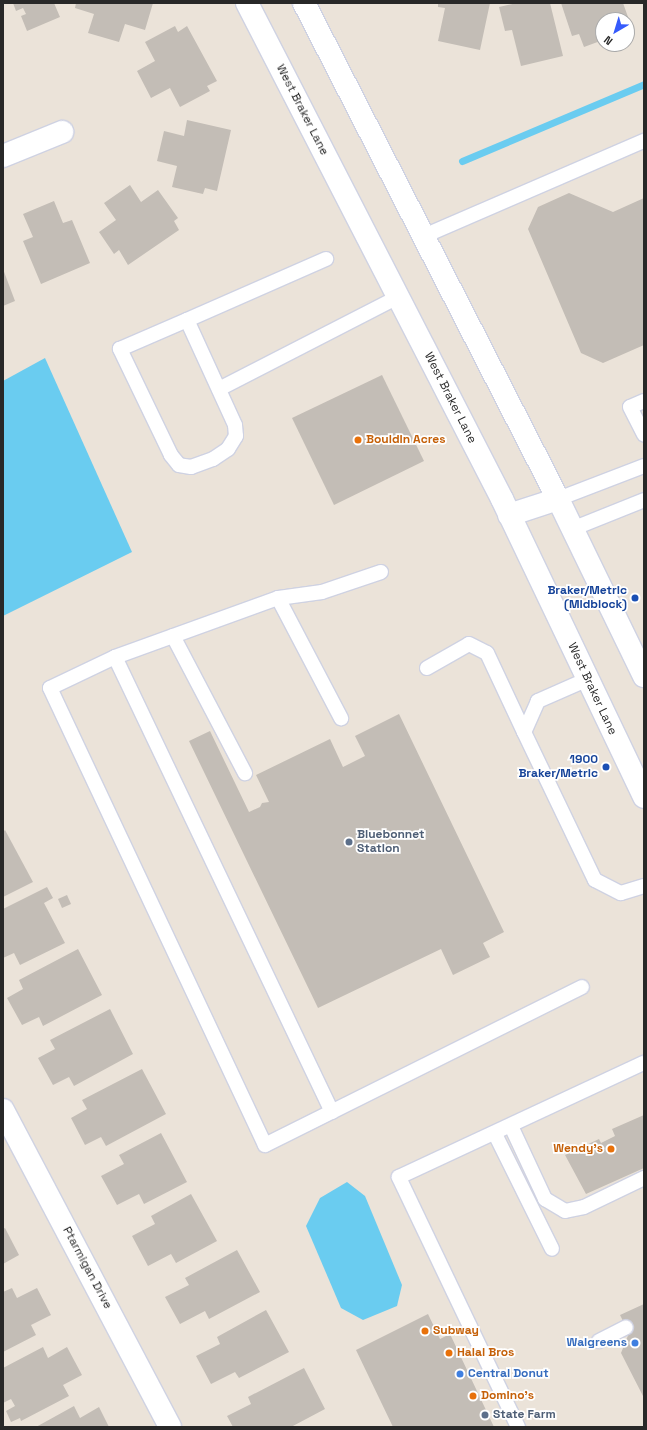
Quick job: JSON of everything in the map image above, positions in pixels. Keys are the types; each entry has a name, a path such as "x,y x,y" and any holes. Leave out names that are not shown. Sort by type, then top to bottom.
{"main road":[{"name":"West Braker Lane","path":"247,3 509,515 644,797"},
{"path":"304,3 558,499 644,676"},
{"path":"3,156 62,132"},
{"path":"509,515 558,499"},
{"name":"Ptarmigan Drive","path":"3,1110 170,1427"}],"lane":[{"path":"424,236 644,141"},
{"path":"187,320 235,425 236,436 228,449 213,459 191,467 179,465 171,455 120,349 326,259"},
{"path":"219,389 398,297"},
{"path":"644,401 630,407 644,435"},
{"path":"558,499 644,466"},
{"path":"572,529 644,500"},
{"path":"381,572 322,592 278,598 115,657 50,688 265,1145 582,987"},
{"path":"278,598 341,718"},
{"path":"173,636 245,773"},
{"path":"427,668 468,644 488,653 595,880 621,893 644,886"},
{"path":"115,657 332,1112"},
{"path":"524,732 538,701 588,679"},
{"path":"518,1427 399,1177 495,1134 644,1063"},
{"path":"511,1126 545,1199 564,1211 584,1207 644,1178"},
{"path":"495,1134 552,1249"},
{"path":"599,1341 626,1328"}],"water":[{"path":"45,358 132,552 3,616 3,381"},
{"path":"347,1182 365,1196 402,1285 397,1306 363,1320 341,1308 306,1226 320,1198"}],"building":[{"path":"13,3 54,3 60,17 27,31 21,16 26,14 23,8 16,11"},
{"path":"76,3 153,3 145,30 125,24 119,42 88,33 94,14 75,8"},
{"path":"438,3 490,3 480,50 438,41 445,8 438,7"},
{"path":"517,3 550,3 563,56 521,66 512,30 505,31 499,7"},
{"path":"561,3 623,3 626,12 595,12 595,43 584,47 579,34 572,36"},
{"path":"175,26 178,32 187,26 217,81 207,86 210,91 180,107 170,88 151,98 137,71 155,61 145,42"},
{"path":"187,120 231,130 217,191 205,188 203,194 172,187 177,166 157,161 164,131 184,136"},
{"path":"130,185 141,202 158,190 178,218 174,221 179,230 128,265 119,250 114,254 99,232 116,220 104,203"},
{"path":"569,193 613,212 644,198 644,345 603,363 581,353 528,229 538,207"},
{"path":"54,201 63,223 72,220 90,263 41,284 23,241 33,237 23,214"},
{"path":"3,269 15,301 3,306"},
{"name":"Bouldin Acres","path":"382,375 424,461 334,505 292,418"},
{"name":"Bluebonnet Station","path":"399,714 504,932 483,943 490,957 453,975 441,949 318,1008 189,741 210,731 249,812 260,807 262,803 269,802 256,775 330,739 343,767 365,756 355,736"},
{"path":"5,830 33,882 3,897 3,832"},
{"path":"47,887 53,898 44,903 65,943 20,965 14,953 3,958 3,909"},
{"path":"67,895 71,904 62,908 58,899"},
{"path":"78,949 102,995 43,1026 39,1017 22,1025 7,998 23,989 19,980"},
{"path":"110,1009 133,1054 74,1086 69,1077 53,1085 38,1058 55,1049 50,1040"},
{"path":"142,1069 166,1114 106,1146 101,1137 85,1145 71,1118 87,1109 82,1100"},
{"name":"Wendy's","path":"644,1115 644,1168 586,1194 565,1155 599,1139 601,1143 615,1136 612,1129"},
{"path":"161,1133 187,1182 144,1204 139,1194 117,1205 101,1176 124,1164 119,1155"},
{"path":"191,1194 217,1241 176,1263 171,1254 148,1266 132,1236 155,1224 151,1216"},
{"path":"5,1228 19,1255 3,1264 3,1229"},
{"path":"237,1250 260,1292 209,1319 205,1311 180,1324 165,1297 189,1285 185,1278"},
{"path":"12,1288 17,1298 37,1288 51,1315 31,1325 36,1335 3,1352 3,1292"},
{"name":"Walgreens","path":"644,1304 644,1398 621,1353 629,1333 620,1315"},
{"path":"266,1310 289,1352 239,1378 235,1372 211,1384 196,1356 220,1344 217,1337"},
{"path":"428,1314 440,1339 450,1334 494,1427 393,1427 356,1350"},
{"path":"43,1347 48,1358 67,1347 82,1375 63,1385 69,1396 21,1421 20,1418 11,1422 6,1411 15,1406 11,1399 3,1403 3,1368"},
{"path":"304,1368 325,1409 291,1427 233,1427 227,1416 251,1404 248,1397"},
{"path":"74,1406 80,1418 99,1407 109,1427 36,1427"}],"waterway":[{"path":"462,161 644,84"}],"place":[{"name":"Bouldin Acres","path":"358,440"},
{"name":"Braker/Metric (Midblock)","path":"635,598"},
{"name":"1900 Braker/Metric","path":"606,767"},
{"name":"Bluebonnet Station","path":"349,842"},
{"name":"Wendy's","path":"611,1149"},
{"name":"Subway","path":"425,1331"},
{"name":"Walgreens","path":"635,1343"},
{"name":"Halal Bros","path":"449,1353"},
{"name":"Central Donut","path":"460,1374"},
{"name":"Domino's","path":"473,1396"},
{"name":"State Farm","path":"485,1415"}]}
